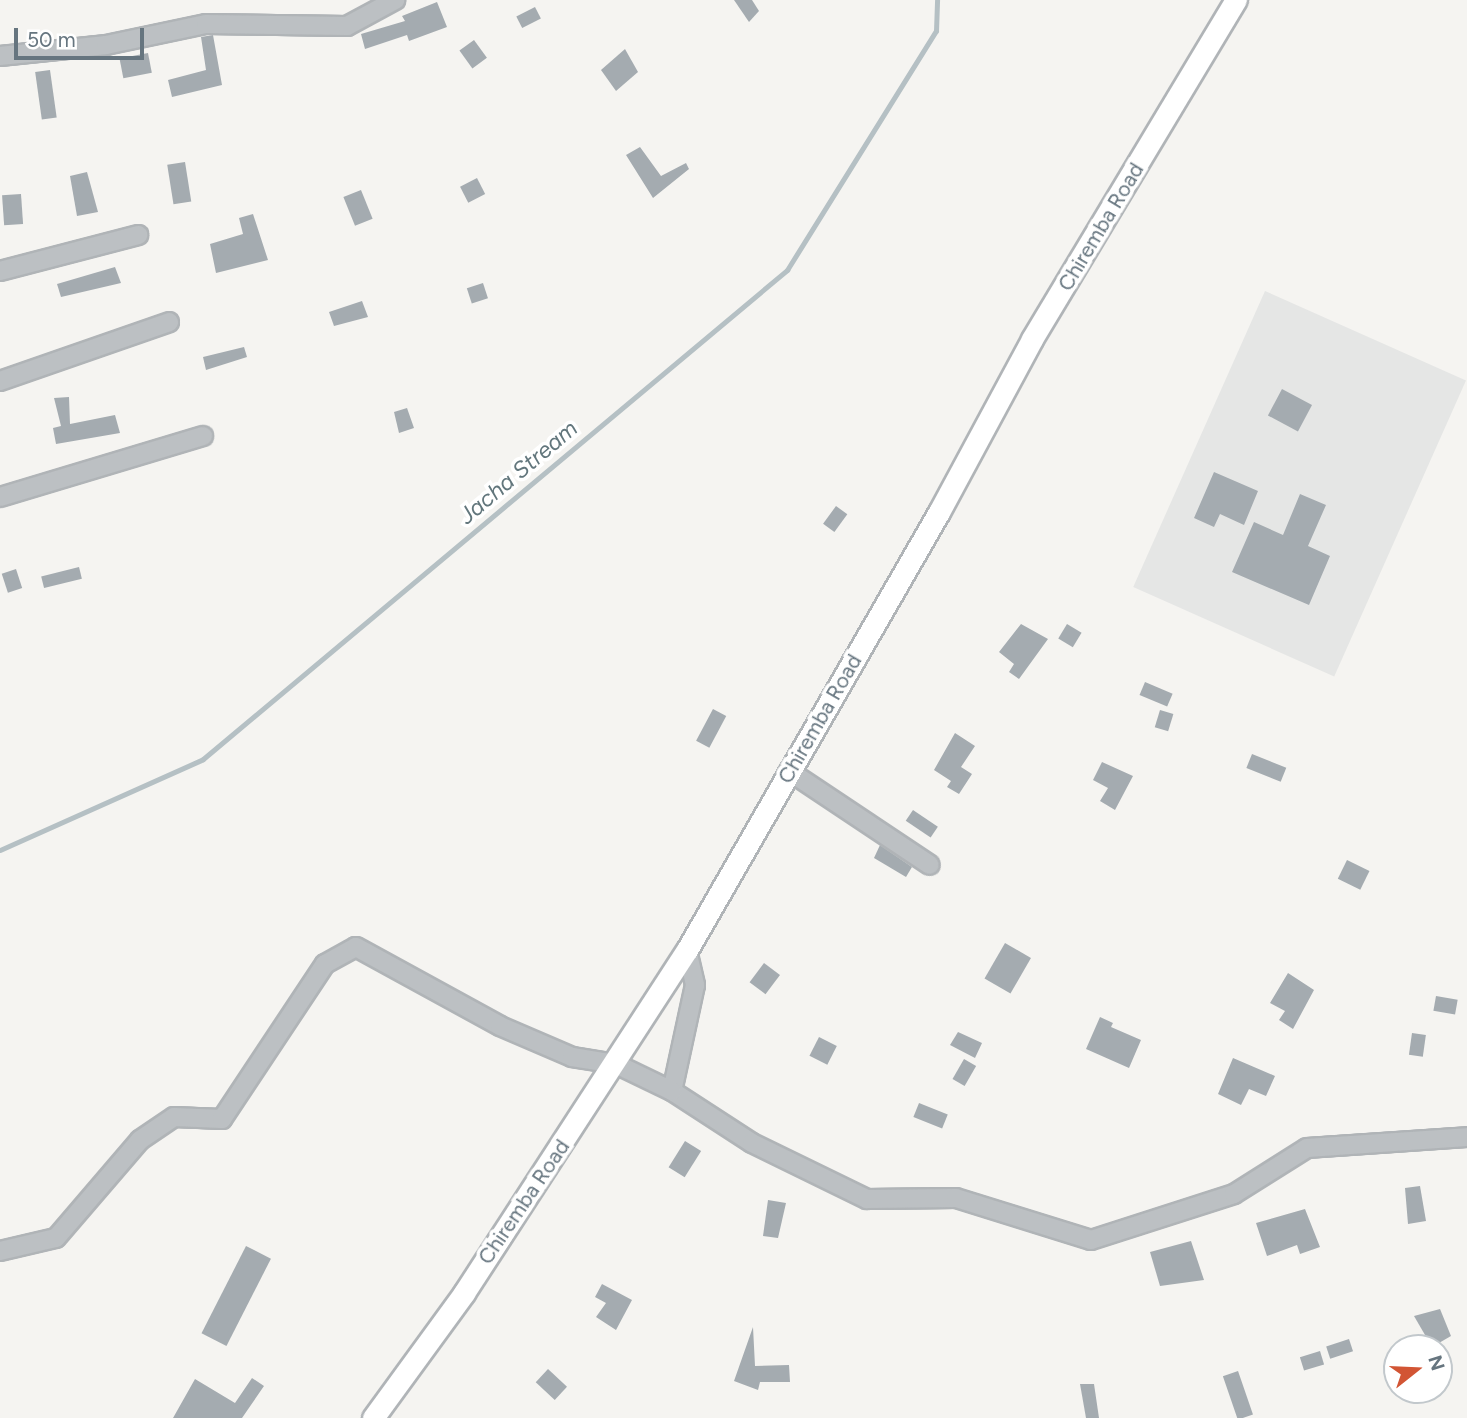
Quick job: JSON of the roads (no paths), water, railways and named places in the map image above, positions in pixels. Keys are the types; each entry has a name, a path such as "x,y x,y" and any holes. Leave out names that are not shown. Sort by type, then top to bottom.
{"main road":[{"name":"Chiremba Road","path":"373,1418 464,1293 616,1064 687,950 939,512 1032,339 1236,0"}],"street":[{"path":"0,56 106,45 206,24 347,26 395,0"},
{"path":"0,271 138,235"},
{"path":"0,381 169,322"},
{"path":"0,497 203,436"},
{"path":"789,771 930,865"},
{"path":"0,1251 56,1238 140,1140 174,1117 222,1119 326,964 356,947 500,1026 572,1057 616,1064 672,1091 752,1143 867,1199 956,1198 1091,1240 1234,1194 1307,1148 1467,1137"},
{"path":"672,1091 695,985 687,950"}],"waterway":[{"name":"Jacha Stream","path":"0,850 203,759 787,270 936,31 937,0"}]}
